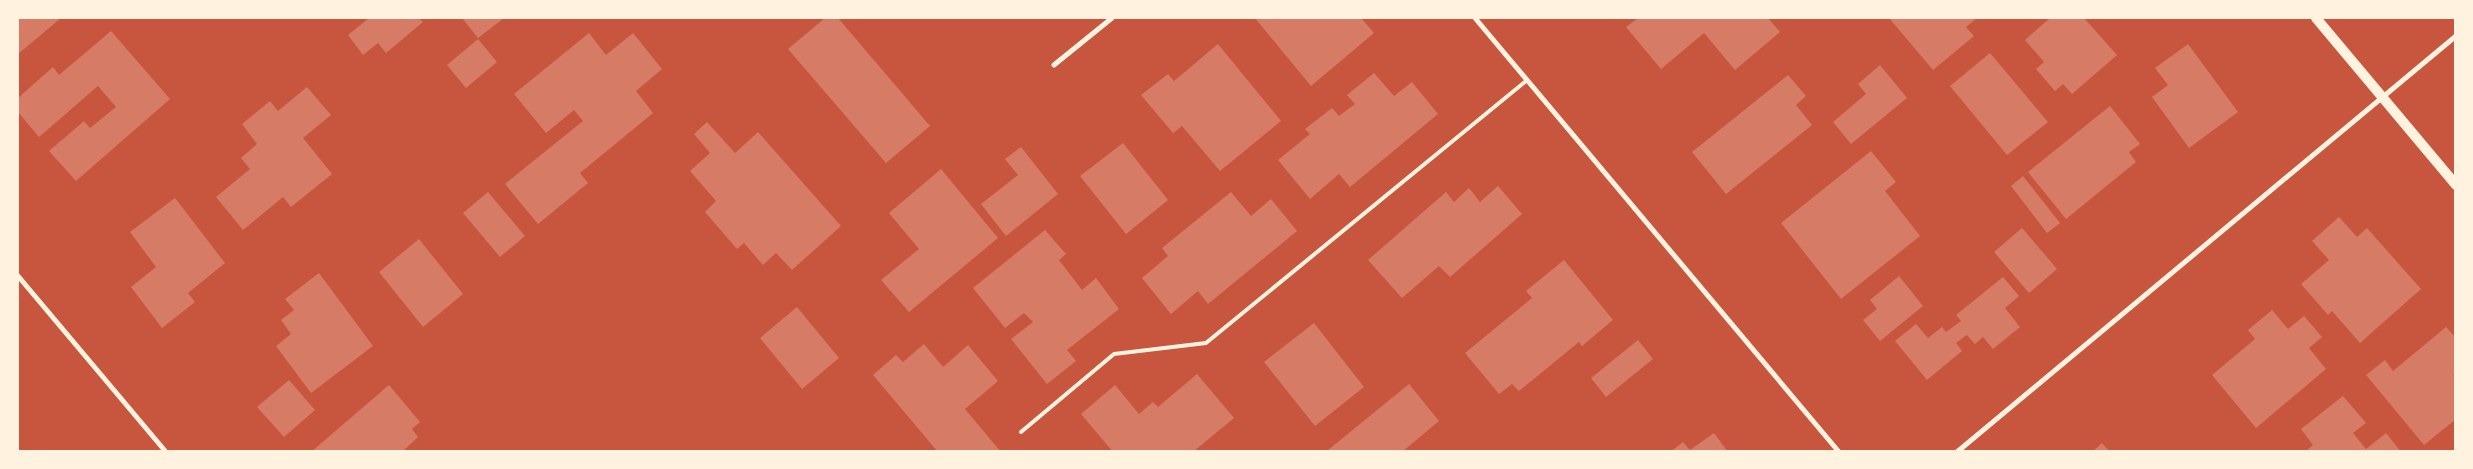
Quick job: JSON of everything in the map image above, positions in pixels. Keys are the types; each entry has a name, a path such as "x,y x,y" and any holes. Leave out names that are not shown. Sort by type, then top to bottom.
{"main road":[{"path":"2316,18 2456,185"}],"street":[{"path":"1054,65 1112,18"},
{"path":"1475,18 1839,452"},
{"path":"1957,452 2456,36"},
{"path":"18,276 166,452"}],"lane":[{"path":"1021,432 1114,354 1206,343 1526,81"}],"building":[{"path":"18,18 61,18 18,54"},
{"path":"369,18 419,18 423,22 386,53 378,43 363,55 348,35"},
{"path":"462,18 504,18 478,38"},
{"path":"825,18 838,18 930,126 886,163 788,49"},
{"path":"1255,18 1361,18 1374,33 1311,86"},
{"path":"1638,18 1768,18 1780,32 1735,70 1704,33 1661,69 1626,27"},
{"path":"1889,18 1977,18 1966,27 1974,36 1933,70"},
{"path":"2050,18 2084,18 2117,55 2072,94 2063,84 2055,91 2036,69 2044,62 2025,40"},
{"path":"111,31 170,99 76,181 49,151 84,121 90,128 116,107 98,86 39,137 18,112 18,98 53,67 59,75"},
{"path":"589,33 606,55 633,33 662,69 636,91 653,113 580,173 588,183 538,224 505,184 583,121 574,110 546,133 514,94"},
{"path":"478,39 497,62 466,88 447,65"},
{"path":"1218,44 1281,121 1220,171 1182,126 1173,133 1141,95 1168,74 1174,81"},
{"path":"2188,44 2238,112 2189,148 2152,97 2168,85 2155,68"},
{"path":"1990,53 2048,122 2007,155 1950,86"},
{"path":"1880,65 1907,98 1851,144 1833,122 1866,94 1858,84"},
{"path":"1374,73 1394,96 1412,82 1438,114 1350,187 1339,174 1310,199 1278,160 1310,134 1305,129 1332,108 1339,116 1355,104 1347,95"},
{"path":"1788,75 1806,96 1796,105 1812,125 1726,194 1692,152"},
{"path":"307,87 331,115 303,138 332,174 291,207 283,197 243,230 216,197 250,169 241,158 257,144 242,124 270,101 278,111"},
{"path":"2110,106 2140,144 2129,152 2136,162 2066,219 2028,172"},
{"path":"707,122 735,153 758,132 841,226 792,270 776,253 763,265 744,243 737,249 705,212 716,201 690,171 710,153 694,134"},
{"path":"1123,143 1168,200 1126,234 1080,176"},
{"path":"1021,147 1058,194 1006,236 981,204 1018,175 1005,159"},
{"path":"1871,151 1896,182 1885,191 1920,236 1841,299 1781,223"},
{"path":"941,169 998,238 909,312 881,280 919,249 889,213"},
{"path":"2023,176 2060,223 2047,233 2011,186"},
{"path":"1498,186 1522,214 1450,277 1439,266 1402,298 1368,260 1446,192 1454,202 1469,188 1480,202"},
{"path":"488,192 525,236 500,257 463,213"},
{"path":"1231,192 1251,216 1271,199 1297,231 1208,304 1198,291 1171,314 1142,278 1168,256 1162,248"},
{"path":"175,198 225,263 188,293 195,302 162,328 131,287 156,267 130,232"},
{"path":"2339,217 2357,237 2367,228 2421,289 2360,343 2332,311 2328,315 2301,284 2329,260 2312,241"},
{"path":"2022,228 2057,269 2029,293 1994,252"},
{"path":"1045,230 1066,254 1059,260 1082,290 1096,278 1119,309 1067,350 1076,361 1047,384 1011,339 1033,322 1024,313 1005,328 973,288"},
{"path":"419,239 463,294 423,327 379,272"},
{"path":"1564,260 1613,320 1582,346 1579,342 1519,391 1512,384 1499,394 1465,353 1532,298 1526,291"},
{"path":"319,273 373,346 311,393 276,346 291,334 281,320 294,310 285,299"},
{"path":"1899,276 1923,306 1880,341 1863,320 1877,309 1870,300"},
{"path":"2003,277 2019,296 2005,308 2020,327 1993,349 1983,337 1975,344 1967,335 1956,343 1962,351 1927,380 1895,341 1916,324 1928,338 1942,327 1946,332 1961,321 1956,315"},
{"path":"797,307 839,358 802,389 760,338"},
{"path":"2272,310 2288,329 2304,316 2322,337 2309,348 2326,369 2256,428 2212,375 2255,339 2248,330"},
{"path":"1314,323 1364,387 1315,426 1264,362"},
{"path":"2446,327 2456,338 2456,373 2453,375 2456,377 2456,419 2424,445 2366,375 2385,360 2393,371"},
{"path":"1638,340 1653,359 1606,397 1591,378"},
{"path":"924,344 943,367 968,345 998,381 965,409 1001,452 938,452 873,375 896,355 903,362"},
{"path":"1197,374 1234,418 1193,452 1113,452 1081,414 1115,385 1139,414 1153,402 1158,407"},
{"path":"289,380 315,410 284,437 257,407"},
{"path":"1409,384 1439,421 1402,452 1328,450"},
{"path":"389,385 420,422 412,429 418,437 402,452 311,452"},
{"path":"2343,396 2366,423 2353,433 2366,449 2386,433 2401,452 2305,452 2313,445 2301,429"},
{"path":"1714,433 1728,452 1670,452 1683,442 1690,450"},
{"path":"2102,443 2110,452 2092,452"}]}
